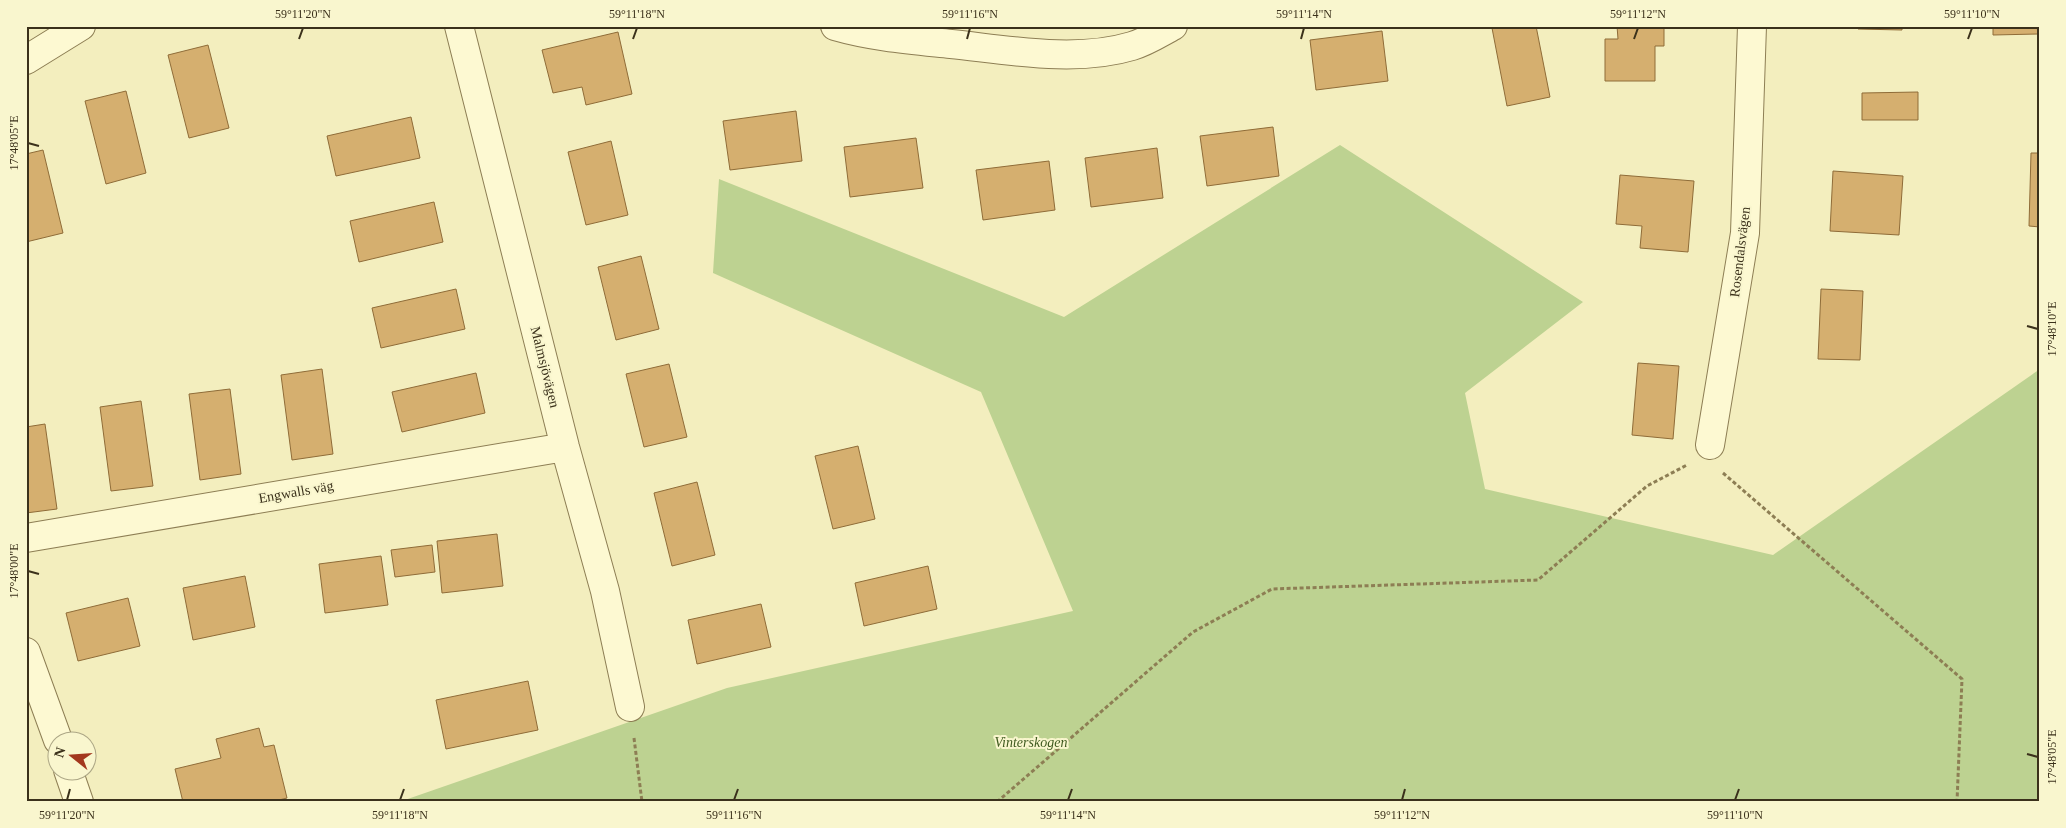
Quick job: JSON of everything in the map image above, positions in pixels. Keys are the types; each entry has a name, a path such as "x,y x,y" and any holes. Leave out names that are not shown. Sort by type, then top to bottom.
{"street":[{"name":"Malmsjövägen","path":"459,26 565,447 605,591 630,708"},
{"path":"835,26 854,32 905,39 1044,54 1092,53 1133,46 1173,26"},
{"name":"Rosendalsvägen","path":"1707,451 1745,233 1752,26"},
{"path":"26,60 74,28"},
{"name":"Engwalls väg","path":"26,538 565,447"},
{"path":"26,652 54,730"},
{"path":"71,780 79,802"}],"path":[{"path":"997,802 1193,632 1272,589 1538,580 1647,486 1707,451 1962,679 1957,802"},
{"path":"630,708 642,802"}],"green space":[{"name":"Vinterskogen","path":"1340,145 1583,302 1465,393 1485,489 1773,555 2040,369 2040,802 399,802 727,688 1073,611 981,392 713,273 719,179 1064,317"}],"building":[{"path":"1501,26 1536,26 1550,97 1507,106 1492,28"},
{"path":"1617,26 1664,26 1664,46 1655,46 1655,81 1605,81 1605,39 1618,39"},
{"path":"1858,26 1902,26 1902,30 1858,29"},
{"path":"1993,26 2037,26 2038,34 1993,35"},
{"path":"1382,31 1388,81 1316,90 1310,40"},
{"path":"618,32 632,94 586,105 582,87 553,93 542,50"},
{"path":"208,45 229,128 189,138 168,55"},
{"path":"126,91 146,173 106,184 85,101"},
{"path":"1918,92 1918,120 1862,120 1862,93"},
{"path":"796,111 802,161 730,170 723,121"},
{"path":"411,117 420,158 336,176 327,136"},
{"path":"1273,127 1279,176 1207,186 1200,136"},
{"path":"916,138 923,188 850,197 844,147"},
{"path":"611,141 628,215 586,225 568,152"},
{"path":"1157,148 1163,198 1091,207 1085,158"},
{"path":"43,150 63,233 26,242 26,154"},
{"path":"2031,153 2040,153 2040,227 2029,226"},
{"path":"1049,161 1055,210 983,220 976,170"},
{"path":"1833,171 1903,176 1899,235 1830,231"},
{"path":"1620,175 1694,181 1688,252 1640,248 1642,226 1616,224"},
{"path":"434,202 443,242 359,262 350,221"},
{"path":"641,256 659,329 616,340 598,267"},
{"path":"456,289 465,329 381,348 372,308"},
{"path":"1821,289 1863,291 1860,360 1818,359"},
{"path":"1638,363 1679,366 1673,439 1632,435"},
{"path":"669,364 687,437 644,447 626,374"},
{"path":"322,369 333,454 292,460 281,375"},
{"path":"476,373 485,413 402,432 392,392"},
{"path":"230,389 241,474 200,480 189,394"},
{"path":"141,401 153,486 111,491 100,407"},
{"path":"45,424 57,509 26,513 26,427"},
{"path":"858,446 875,519 833,529 815,456"},
{"path":"697,482 715,555 672,566 654,493"},
{"path":"497,534 503,586 442,593 437,541"},
{"path":"432,545 435,572 395,577 391,550"},
{"path":"381,556 388,605 325,613 319,564"},
{"path":"928,566 937,609 864,626 855,583"},
{"path":"245,576 255,627 193,640 183,588"},
{"path":"128,598 140,646 78,661 66,613"},
{"path":"761,604 771,647 697,664 688,620"},
{"path":"528,681 538,730 446,749 436,700"},
{"path":"259,728 264,747 274,745 287,798 271,802 183,802 175,769 221,758 216,739"}]}
